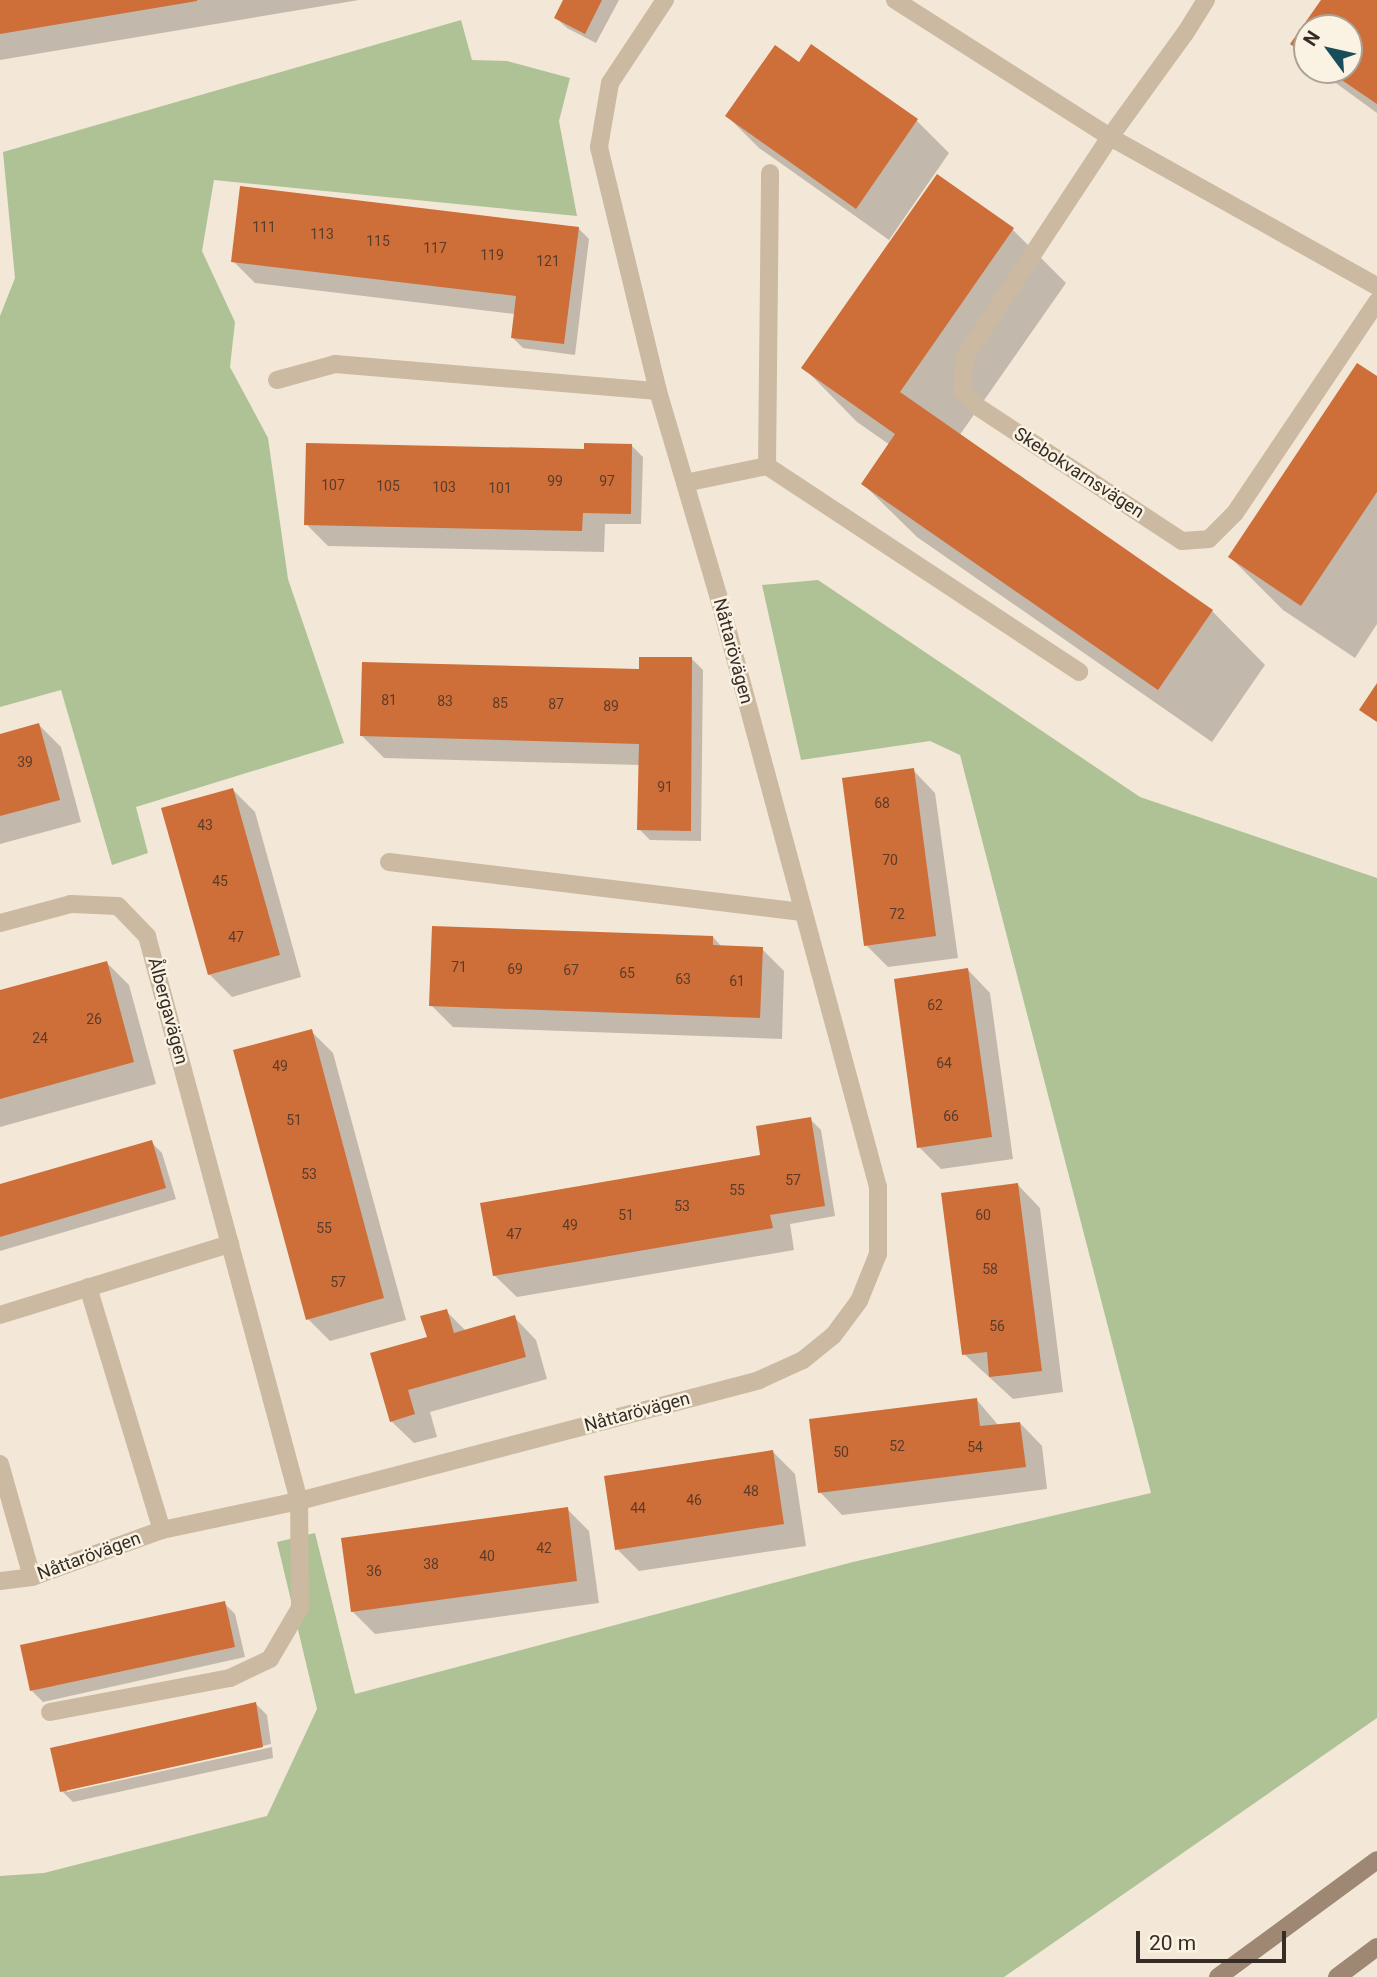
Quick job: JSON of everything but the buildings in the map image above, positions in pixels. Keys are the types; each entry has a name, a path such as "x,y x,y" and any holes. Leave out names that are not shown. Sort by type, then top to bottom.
{"main road":[{"path":"1218,1977 1377,1860"},
{"path":"1337,1977 1377,1947"}],"street":[{"name":"Nåttarövägen","path":"0,1581 32,1577 162,1530 299,1501 759,1380 803,1360 832,1336 859,1301 878,1254 878,1187 658,391 599,147 610,83 665,0"},
{"path":"895,0 1110,137 1377,286"},
{"name":"Skebokvarnsvägen","path":"1206,0 1110,137 965,357 962,390 978,407 1182,541 1209,538 1235,513 1377,302"},
{"path":"766,467 770,173"},
{"path":"277,380 335,364 658,391"},
{"path":"685,483 766,467 1079,672"},
{"path":"389,862 802,912"},
{"name":"Ålbergavägen","path":"0,923 71,904 118,906 147,936 299,1501 300,1608 270,1659 230,1678 50,1712"},
{"path":"0,1315 230,1244"},
{"path":"88,1287 162,1530"},
{"path":"0,1464 32,1577"}],"green space":[{"path":"461,20 472,60 507,61 570,78 559,121 577,216 214,180 202,251 235,322 230,367 268,438 288,579 344,743 136,807 148,853 112,865 61,690 0,707 0,316 15,278 3,152"},
{"path":"818,580 1140,797 1377,878 1377,1718 1004,1977 0,1977 0,1876 44,1873 267,1816 317,1709 277,1542 315,1533 355,1694 853,1562 1151,1493 960,755 930,741 801,760 762,585"}]}
